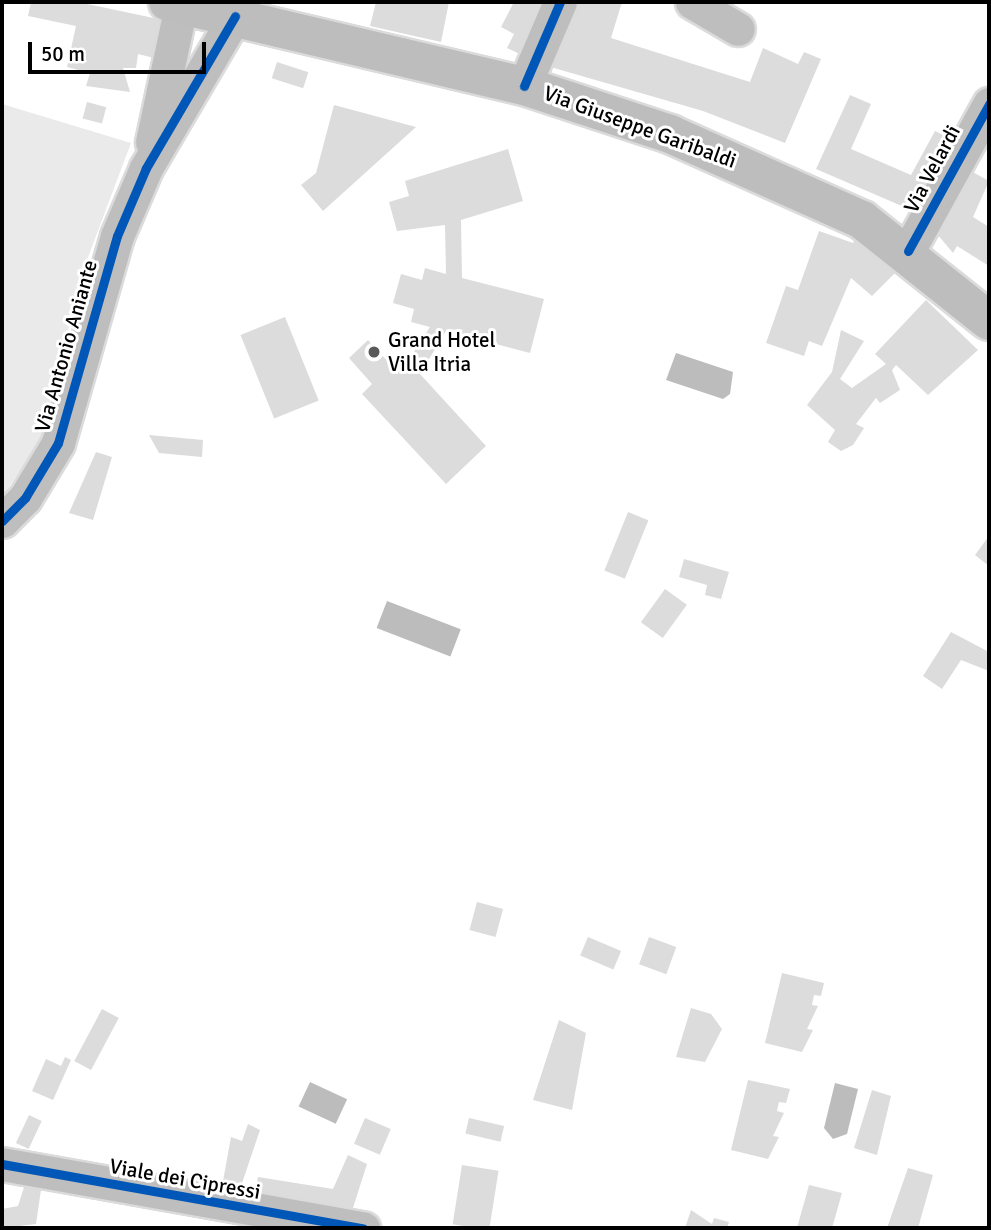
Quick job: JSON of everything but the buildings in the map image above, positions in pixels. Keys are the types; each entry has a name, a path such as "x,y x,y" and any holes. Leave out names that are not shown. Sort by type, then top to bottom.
{"main road":[{"name":"Via Giuseppe Garibaldi","path":"175,3 524,86 739,161 862,220 908,251 989,321"}],"street":[{"path":"524,86 560,2"},
{"path":"692,2 738,29"},
{"path":"146,169 175,3"},
{"path":"146,169 235,16"},
{"name":"Via Velardi","path":"908,251 989,104"},
{"name":"Via Antonio Aniante","path":"2,521 25,498 58,443 105,268 146,169"},
{"name":"Viale dei Cipressi","path":"2,1164 363,1228"}],"shaded area":[{"path":"2,104 131,143 84,268 41,439 2,498"},
{"path":"676,353 733,372 730,394 723,399 666,380"},
{"path":"387,601 461,629 450,656 377,628"},
{"path":"310,1082 347,1099 336,1124 299,1106"},
{"path":"835,1083 858,1089 847,1134 833,1139 824,1128"}],"cycle path":[{"path":"524,86 560,2"},
{"path":"2,521 25,498 58,443 117,236 146,168 235,16"},
{"path":"908,251 989,104"},
{"path":"2,1164 363,1228"}],"place":[{"name":"Grand Hotel Villa Itria","path":"374,352"}]}
